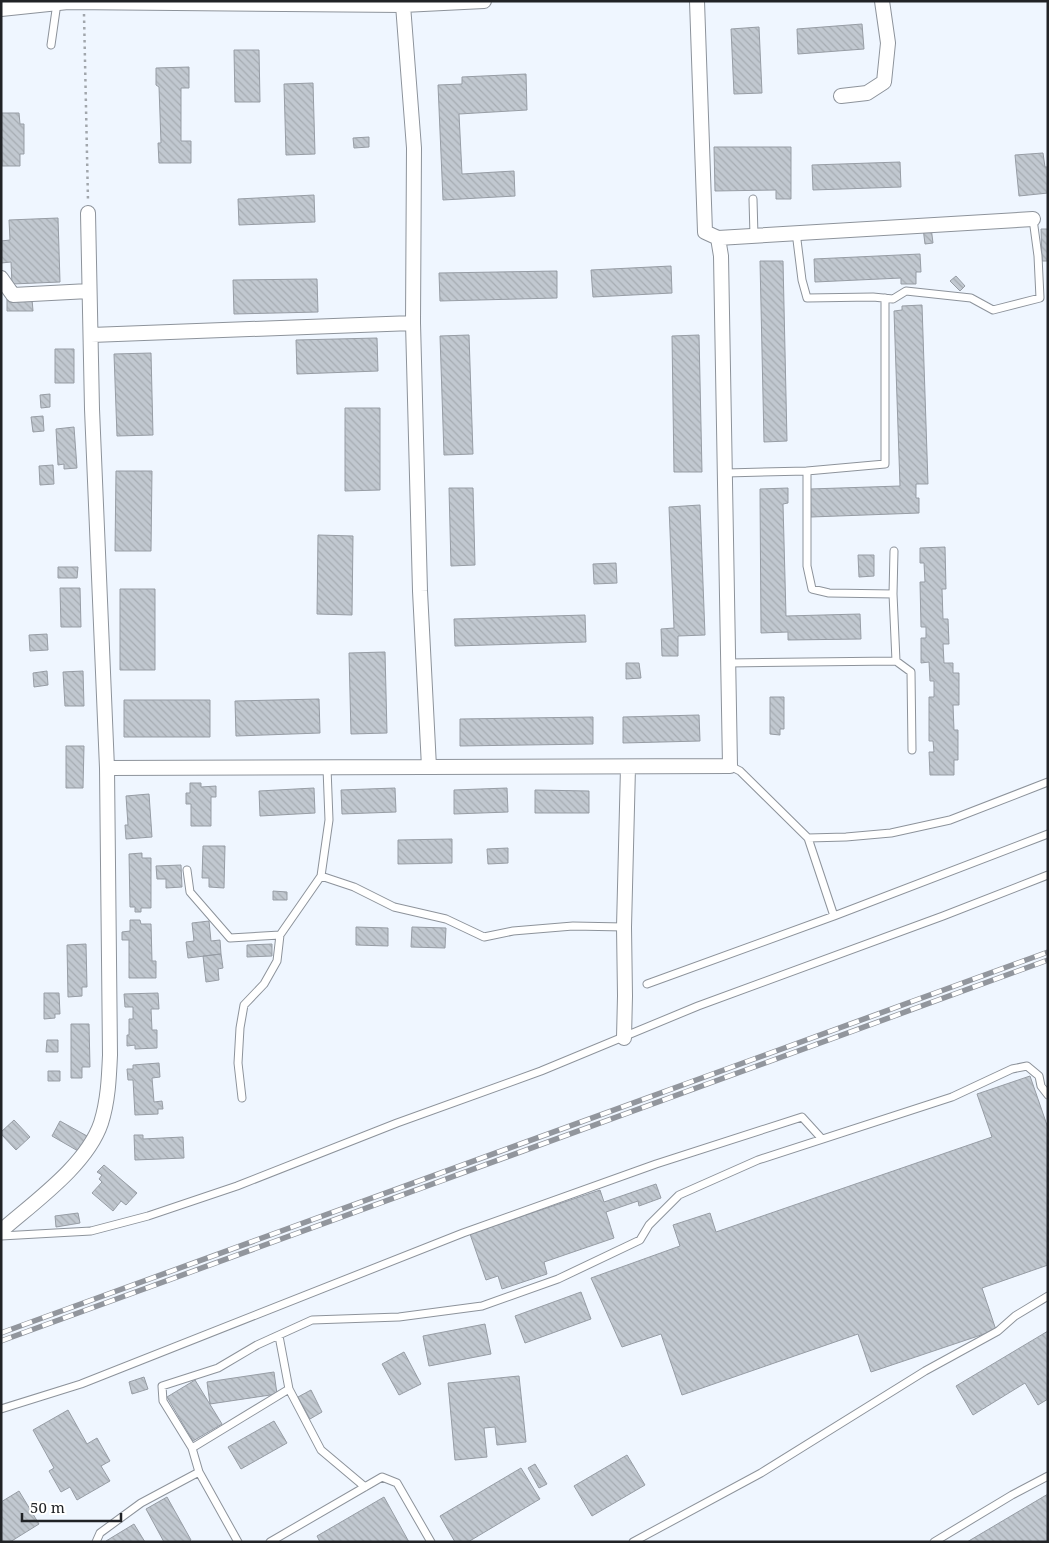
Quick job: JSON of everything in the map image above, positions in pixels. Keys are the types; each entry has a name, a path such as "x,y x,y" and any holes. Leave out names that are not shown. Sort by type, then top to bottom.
{"street":[{"path":"1,9 84,2 403,5 484,1"},
{"path":"697,1 705,232 718,238 1033,219"},
{"path":"841,96 867,93 884,82 888,43 882,1"},
{"path":"403,5 414,148 413,323 420,592 429,767"},
{"path":"1,1232 63,1177 86,1152 101,1123 108,1091 110,1055 107,768 92,408 88,213"},
{"path":"107,768 730,766 726,472 721,256 718,238"},
{"path":"1,278 13,294 89,291"},
{"path":"91,335 413,323"},
{"path":"624,1038 624,927 628,767"}],"lane":[{"path":"51,45 57,3"},
{"path":"753,199 754,236"},
{"path":"796,232 802,280 807,298 873,296 893,299 906,291 971,298 993,310 1040,298 1038,256 1033,219"},
{"path":"726,472 807,471 885,464 884,298"},
{"path":"807,471 806,566 812,589 829,593 893,594"},
{"path":"894,551 893,594 896,661"},
{"path":"728,662 896,661 911,672 912,750"},
{"path":"730,766 740,771 808,838 834,916"},
{"path":"242,1098 238,1063 240,1028 244,1005 264,984 277,961 280,935 322,876 328,820 327,768"},
{"path":"808,838 891,833 950,820 1048,782"},
{"path":"647,984 834,916 1048,834"},
{"path":"187,870 190,892 230,938 280,935"},
{"path":"1,1236 91,1231 148,1216 237,1186 397,1123 542,1071 698,1006 943,916 1048,875"},
{"path":"322,876 354,887 394,907 446,919 484,937 573,926 624,927"},
{"path":"238,1542 199,1472 192,1448 163,1401 162,1386 218,1368 257,1345 312,1320 399,1317 482,1306 558,1279 640,1240 649,1224 679,1195 758,1160 952,1097 1012,1069 1027,1066 1039,1076 1041,1086 1048,1095"},
{"path":"1,1408 81,1384 463,1234 656,1164 802,1117 822,1139"},
{"path":"633,1542 761,1473 925,1371 998,1331 1015,1316 1048,1296"},
{"path":"279,1336 289,1389 321,1450 365,1486"},
{"path":"192,1448 289,1389"},
{"path":"96,1542 100,1532 141,1503 199,1472"},
{"path":"934,1542 1012,1495 1048,1476"},
{"path":"270,1542 382,1477 396,1483 431,1542"}],"path":[{"path":"84,2 88,213"}],"building":[{"path":"862,24 864,49 798,54 797,29"},
{"path":"759,27 762,93 734,94 731,29"},
{"path":"234,50 259,50 260,102 235,102"},
{"path":"189,67 189,88 181,88 181,141 191,141 191,163 159,163 158,143 161,143 159,87 156,85 156,68"},
{"path":"526,74 527,110 459,114 462,174 514,171 515,196 443,200 438,85 462,84 462,77"},
{"path":"313,83 315,154 286,155 284,84"},
{"path":"1,113 19,113 20,124 24,124 24,154 20,154 20,166 2,166"},
{"path":"369,137 369,147 354,148 353,138"},
{"path":"714,147 791,147 791,199 776,199 776,190 715,191"},
{"path":"1043,153 1045,167 1048,167 1048,193 1019,196 1015,155"},
{"path":"900,162 901,187 813,190 812,165"},
{"path":"314,195 315,222 239,225 238,199"},
{"path":"58,218 60,282 12,284 11,262 1,263 1,241 10,240 9,220"},
{"path":"931,227 933,243 925,244 923,228"},
{"path":"1041,229 1048,229 1048,261 1042,261"},
{"path":"920,254 921,272 916,272 916,284 901,284 901,278 815,282 814,259"},
{"path":"760,261 783,261 787,441 764,442"},
{"path":"671,266 672,293 593,297 591,270"},
{"path":"557,271 557,298 440,301 439,273"},
{"path":"956,276 965,286 960,291 950,281"},
{"path":"317,279 318,312 234,314 233,280"},
{"path":"7,299 32,299 33,311 7,311"},
{"path":"922,305 928,484 916,484 916,498 919,498 919,513 811,517 810,489 900,486 894,311 902,310 902,306"},
{"path":"469,335 473,454 444,455 440,336"},
{"path":"699,335 702,472 674,472 672,336"},
{"path":"377,338 378,371 297,374 296,340"},
{"path":"55,349 74,349 74,383 55,383"},
{"path":"151,353 153,435 117,436 114,354"},
{"path":"50,394 50,407 41,408 40,395"},
{"path":"345,408 380,408 380,490 345,491"},
{"path":"43,416 44,431 33,432 31,417"},
{"path":"74,427 77,468 64,469 64,464 58,465 56,429"},
{"path":"53,465 54,484 40,485 39,466"},
{"path":"116,471 152,471 151,551 115,551"},
{"path":"449,488 473,488 475,565 451,566"},
{"path":"788,488 788,503 783,504 786,616 860,614 861,639 788,640 788,632 761,633 760,489"},
{"path":"700,505 705,635 678,636 678,656 662,656 661,629 674,628 669,507"},
{"path":"318,535 353,536 352,615 317,614"},
{"path":"945,547 946,589 942,589 943,619 948,619 949,644 943,644 944,663 953,663 953,673 959,673 959,705 953,705 954,730 958,730 958,760 954,760 954,775 930,775 929,752 934,752 933,741 929,741 929,697 934,697 934,681 930,681 929,662 921,663 921,638 926,638 926,627 921,627 920,582 925,582 924,563 920,563 920,548"},
{"path":"858,555 874,555 874,576 859,577"},
{"path":"616,563 617,583 594,584 593,564"},
{"path":"58,567 78,567 77,578 58,578"},
{"path":"60,588 80,588 81,627 61,627"},
{"path":"120,589 155,589 155,670 120,670"},
{"path":"585,615 586,642 455,646 454,619"},
{"path":"47,634 48,650 30,651 29,635"},
{"path":"385,652 387,733 351,734 349,653"},
{"path":"626,663 639,663 641,678 626,679"},
{"path":"47,671 48,685 34,687 33,673"},
{"path":"83,671 84,706 65,706 63,672"},
{"path":"770,697 784,697 784,729 780,729 780,735 770,734"},
{"path":"319,699 320,733 236,736 235,701"},
{"path":"124,700 210,700 210,737 124,737"},
{"path":"699,715 700,741 623,743 623,717"},
{"path":"593,717 593,744 460,746 460,719"},
{"path":"66,746 84,746 83,788 66,788"},
{"path":"190,783 201,783 201,787 216,786 216,797 211,797 211,826 191,826 191,804 186,804 186,793 190,793"},
{"path":"314,788 315,813 260,816 259,791"},
{"path":"395,788 396,812 342,814 341,790"},
{"path":"507,788 508,812 454,814 454,790"},
{"path":"535,790 589,791 589,813 535,813"},
{"path":"149,794 152,837 126,839 125,825 128,825 126,796"},
{"path":"452,839 452,863 398,864 398,840"},
{"path":"203,846 225,846 224,888 209,887 209,878 202,878"},
{"path":"508,848 508,863 488,864 487,849"},
{"path":"142,853 142,858 151,858 151,908 141,908 141,912 135,912 135,907 130,907 129,854"},
{"path":"181,865 182,887 166,888 166,879 157,879 156,866"},
{"path":"273,891 287,892 287,900 273,900"},
{"path":"130,920 140,920 141,924 151,924 152,961 156,961 156,978 129,978 129,940 122,940 122,932 130,931"},
{"path":"209,921 211,941 220,940 221,954 188,958 186,942 194,941 192,923"},
{"path":"356,927 388,928 388,946 356,945"},
{"path":"412,927 446,928 445,948 411,947"},
{"path":"86,944 87,987 82,987 82,996 68,997 67,945"},
{"path":"272,944 272,956 247,957 247,945"},
{"path":"221,954 223,968 218,969 219,980 206,982 203,956"},
{"path":"44,993 59,993 60,1014 55,1014 55,1018 44,1019"},
{"path":"158,993 159,1009 151,1009 152,1030 157,1030 157,1048 135,1049 135,1045 127,1046 129,1019 133,1019 133,1007 125,1007 124,994"},
{"path":"71,1024 89,1024 90,1067 82,1067 82,1078 71,1078"},
{"path":"47,1040 58,1040 58,1052 46,1052"},
{"path":"159,1063 160,1077 152,1078 154,1102 162,1101 163,1109 158,1109 158,1114 135,1115 133,1080 128,1080 127,1069 133,1069 133,1065"},
{"path":"48,1071 60,1071 60,1081 48,1081"},
{"path":"1030,1076 1048,1128 1048,1265 982,1288 996,1330 871,1372 858,1334 682,1395 661,1334 622,1347 591,1278 680,1246 673,1225 710,1213 716,1232 992,1137 977,1094"},
{"path":"14,1120 30,1137 16,1150 1,1134"},
{"path":"60,1121 87,1136 78,1151 52,1136"},
{"path":"134,1135 143,1135 143,1139 183,1137 184,1158 135,1160"},
{"path":"104,1165 137,1193 126,1205 121,1201 113,1211 92,1193 102,1182 99,1179 102,1175 97,1172"},
{"path":"656,1184 661,1198 639,1206 638,1201 606,1212 614,1238 544,1262 547,1274 502,1289 498,1276 486,1280 470,1234 600,1190 604,1202"},
{"path":"78,1213 80,1223 56,1227 55,1216"},
{"path":"581,1292 591,1319 525,1343 515,1316"},
{"path":"485,1324 491,1354 429,1366 423,1336"},
{"path":"1048,1331 1048,1399 1038,1405 1025,1383 973,1415 956,1386"},
{"path":"404,1352 421,1384 399,1395 382,1364"},
{"path":"274,1372 277,1394 210,1404 207,1382"},
{"path":"519,1376 526,1442 497,1445 495,1427 484,1428 487,1457 455,1460 448,1383"},
{"path":"144,1377 148,1389 132,1394 129,1382"},
{"path":"195,1380 222,1424 193,1441 167,1397"},
{"path":"311,1390 322,1412 310,1419 298,1397"},
{"path":"68,1410 87,1444 97,1438 110,1461 101,1466 110,1481 77,1500 70,1487 61,1492 49,1471 54,1468 33,1430"},
{"path":"274,1421 287,1443 241,1469 228,1447"},
{"path":"627,1455 645,1485 592,1516 574,1486"},
{"path":"535,1464 547,1484 539,1488 528,1468"},
{"path":"521,1468 540,1499 468,1542 455,1542 440,1516"},
{"path":"19,1491 39,1524 10,1542 1,1542 1,1502"},
{"path":"1048,1494 1048,1542 967,1542"},
{"path":"167,1497 191,1540 189,1542 164,1542 146,1509"},
{"path":"384,1497 409,1542 320,1542 317,1536"},
{"path":"134,1524 145,1542 106,1541"}],"railway":[{"path":"1,1333 1048,952"},
{"path":"1,1341 1048,960"}]}
